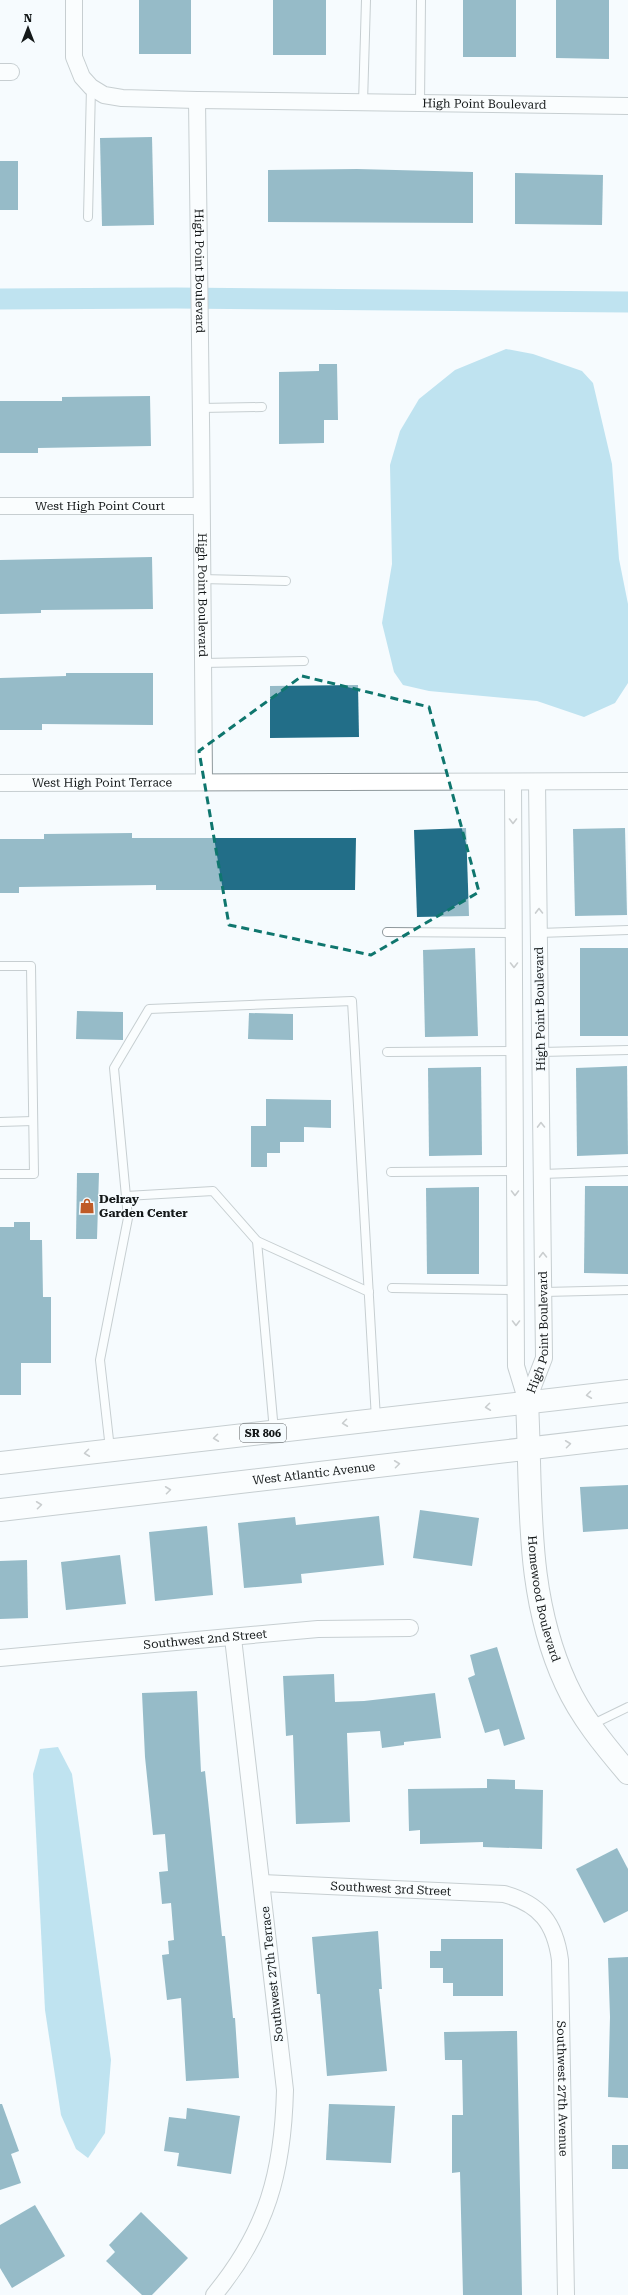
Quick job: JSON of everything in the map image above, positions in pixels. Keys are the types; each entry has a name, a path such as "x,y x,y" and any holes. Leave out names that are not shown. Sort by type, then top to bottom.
{"main road":[{"name":"SR 806","path":"0,1463 628,1391"},
{"name":"Homewood Boulevard","path":"527,1402 531,1548 538,1596 550,1642 566,1684 590,1725 628,1774"},
{"name":"West Atlantic Avenue","path":"0,1510 628,1437"}],"street":[{"path":"74,0 74,57 82,77 97,91"},
{"name":"High Point Boulevard","path":"97,91 122,98 420,104 628,106"},
{"name":"High Point Boulevard","path":"197,100 201,317 200,506 204,782"},
{"name":"West High Point Court","path":"0,506 200,506"},
{"path":"204,782 628,781"},
{"name":"West High Point Terrace","path":"0,783 204,782"},
{"name":"High Point Boulevard","path":"513,782 516,1366 527,1402"},
{"name":"High Point Boulevard","path":"527,1402 544,1358 537,782"},
{"name":"Southwest 2nd Street","path":"0,1658 233,1638 318,1629 410,1628"},
{"name":"Southwest 27th Terrace","path":"214,2295 231,2274 259,2226 277,2173 284,2132 285,2090 233,1638"},
{"name":"Southwest 3rd Street","path":"262,1883 504,1894 519,1898"},
{"name":"Southwest 27th Avenue","path":"519,1898 533,1906 544,1917 553,1930 558,1944 560,1960 566,2295"}],"lane":[{"path":"363,103 366,0"},
{"path":"420,104 421,0"},
{"path":"88,217 97,91"},
{"path":"201,408 262,407"},
{"path":"201,579 286,581"},
{"path":"203,663 304,661"},
{"path":"539,933 628,930"},
{"path":"387,932 514,933"},
{"path":"0,966 31,966 34,1174 0,1174"},
{"path":"111,1450 100,1360 128,1218 114,1068 149,1009 352,1002 376,1420"},
{"path":"541,1052 628,1050"},
{"path":"387,1052 514,1051"},
{"path":"0,1122 33,1121"},
{"path":"391,1172 515,1171"},
{"path":"542,1174 628,1171"},
{"path":"126,1196 213,1191 257,1241 369,1292"},
{"path":"257,1241 274,1432"},
{"path":"392,1288 515,1290"},
{"path":"544,1292 628,1290"},
{"path":"590,1725 628,1707"}],"highlighted area":[{"path":"302,676 429,707 479,892 371,955 229,925 199,751"}],"water":[{"path":"506,349 533,354 582,371 593,383 612,464 619,559 628,604 628,683 615,703 584,717 537,701 429,691 403,685 394,672 382,623 392,564 390,465 400,431 419,399 455,370"},
{"path":"58,1747 72,1774 111,2060 105,2133 88,2158 76,2149 61,2115 45,2010 33,1774 40,1749"}],"building":[{"path":"139,0 191,0 191,54 139,54"},
{"path":"273,0 326,0 326,55 273,55"},
{"path":"463,0 516,0 516,57 463,57"},
{"path":"556,0 609,0 609,59 556,58"},
{"path":"152,137 154,225 102,226 100,138"},
{"path":"0,161 18,161 18,210 0,210"},
{"path":"357,169 473,172 473,223 268,222 268,170"},
{"path":"515,173 603,175 602,225 515,224"},
{"path":"319,364 337,364 338,420 324,420 324,443 279,444 279,372 319,371"},
{"path":"150,396 151,446 38,448 38,453 0,453 0,401 62,401 62,397"},
{"path":"152,557 153,609 41,610 41,613 0,614 0,560"},
{"path":"66,673 153,673 153,725 42,724 42,730 0,730 0,678 66,676"},
{"path":"358,685 359,737 270,738 270,686"},
{"path":"466,828 469,916 417,917 414,830"},
{"path":"625,828 627,915 575,916 573,829"},
{"path":"132,833 132,838 356,838 355,890 156,890 156,885 19,887 19,893 0,893 0,839 44,839 44,834"},
{"path":"475,948 478,1036 425,1037 423,950"},
{"path":"580,948 628,948 628,1036 580,1036"},
{"path":"77,1011 123,1012 123,1040 76,1039"},
{"path":"249,1013 293,1014 293,1040 248,1039"},
{"path":"627,1066 628,1154 577,1156 576,1068"},
{"path":"481,1067 482,1155 429,1156 428,1068"},
{"path":"266,1099 331,1100 331,1128 304,1127 304,1142 280,1142 280,1153 267,1153 267,1167 251,1167 251,1126 266,1126"},
{"path":"77,1173 99,1173 97,1239 76,1239"},
{"path":"585,1186 628,1186 628,1274 584,1273"},
{"path":"479,1187 479,1274 427,1274 426,1188"},
{"path":"14,1222 30,1222 30,1240 42,1240 43,1297 51,1297 51,1363 21,1363 21,1395 0,1395 0,1227 14,1227"},
{"path":"628,1485 628,1529 583,1532 580,1487"},
{"path":"420,1510 479,1518 472,1566 413,1558"},
{"path":"379,1516 384,1565 301,1574 302,1583 244,1588 238,1523 295,1517 296,1525"},
{"path":"207,1526 213,1595 155,1601 149,1532"},
{"path":"120,1555 126,1604 66,1610 61,1562"},
{"path":"27,1560 28,1618 0,1619 0,1561"},
{"path":"497,1647 525,1739 504,1746 499,1729 485,1733 468,1678 475,1675 470,1655"},
{"path":"334,1674 335,1702 364,1701 435,1693 441,1738 404,1742 404,1745 382,1748 380,1731 347,1733 350,1822 296,1824 293,1735 286,1736 283,1676"},
{"path":"197,1691 201,1772 205,1771 222,1936 225,1936 233,2018 235,2018 239,2078 186,2081 181,1998 167,2000 162,1955 169,1954 168,1941 174,1940 171,1903 162,1904 159,1872 168,1871 165,1834 153,1835 145,1757 142,1693"},
{"path":"487,1779 515,1780 515,1789 543,1790 542,1849 483,1847 483,1842 420,1844 420,1830 409,1831 408,1789 487,1788"},
{"path":"617,1848 628,1869 628,1911 604,1923 576,1869"},
{"path":"378,1931 382,1989 379,1989 387,2071 327,2076 320,1994 317,1994 312,1937"},
{"path":"441,1939 503,1939 503,1996 453,1996 453,1983 443,1983 443,1968 430,1968 430,1951 441,1951"},
{"path":"628,1957 628,2098 608,2097 610,2017 608,1958"},
{"path":"517,2031 522,2295 463,2295 460,2172 452,2173 452,2115 463,2115 462,2060 445,2060 444,2032"},
{"path":"0,2104 2,2104 19,2151 11,2154 21,2183 0,2190"},
{"path":"329,2104 395,2106 391,2163 326,2160"},
{"path":"187,2108 240,2116 231,2174 177,2166 179,2153 164,2151 169,2117 186,2119"},
{"path":"612,2145 628,2145 628,2169 612,2169"},
{"path":"35,2205 65,2256 12,2288 0,2268 0,2225"},
{"path":"141,2212 188,2258 152,2295 142,2295 106,2261 115,2252 109,2245"}],"waterway":[{"path":"0,299 176,298 628,302"}],"place":[{"name":"Delray Garden Center","path":"87,1206"}]}
